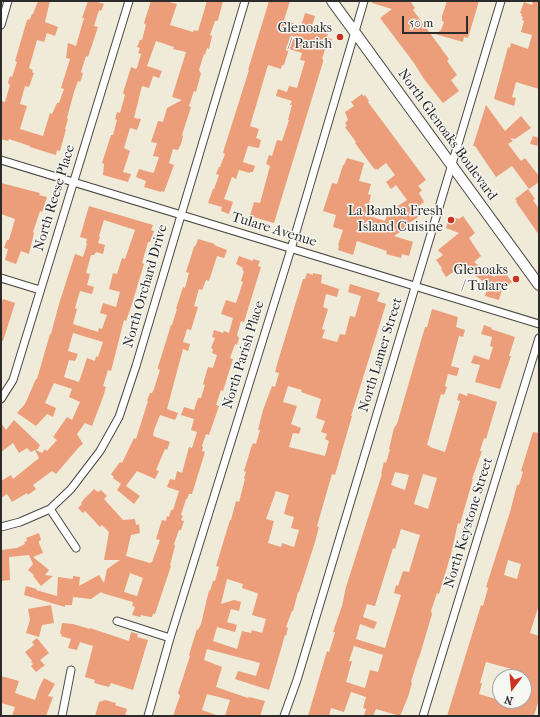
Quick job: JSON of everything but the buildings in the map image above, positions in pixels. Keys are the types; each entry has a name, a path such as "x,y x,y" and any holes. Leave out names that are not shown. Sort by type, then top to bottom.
{"main road":[{"name":"North Glenoaks Boulevard","path":"332,1 539,285"}],"street":[{"path":"1,25 8,1"},
{"name":"North Reese Place","path":"1,399 13,380 129,1"},
{"name":"North Orchard Drive","path":"1,527 20,522 50,509 71,489 100,452 119,417 136,366 245,1"},
{"name":"North Parish Place","path":"148,716 170,638 291,249 364,1"},
{"name":"North Lamer Street","path":"284,716 297,680 501,1"},
{"name":"Tulare Avenue","path":"1,160 539,324"},
{"path":"1,278 40,290"},
{"name":"North Keystone Street","path":"423,716 539,338"},
{"path":"50,509 76,548"},
{"path":"117,621 170,638"},
{"path":"62,716 71,670"}],"place":[{"name":"Glenoaks / Parish","path":"340,37"},
{"name":"La Bamba Fresh Island Cuisine","path":"451,220"},
{"name":"Glenoaks / Tulare","path":"516,279"}]}
